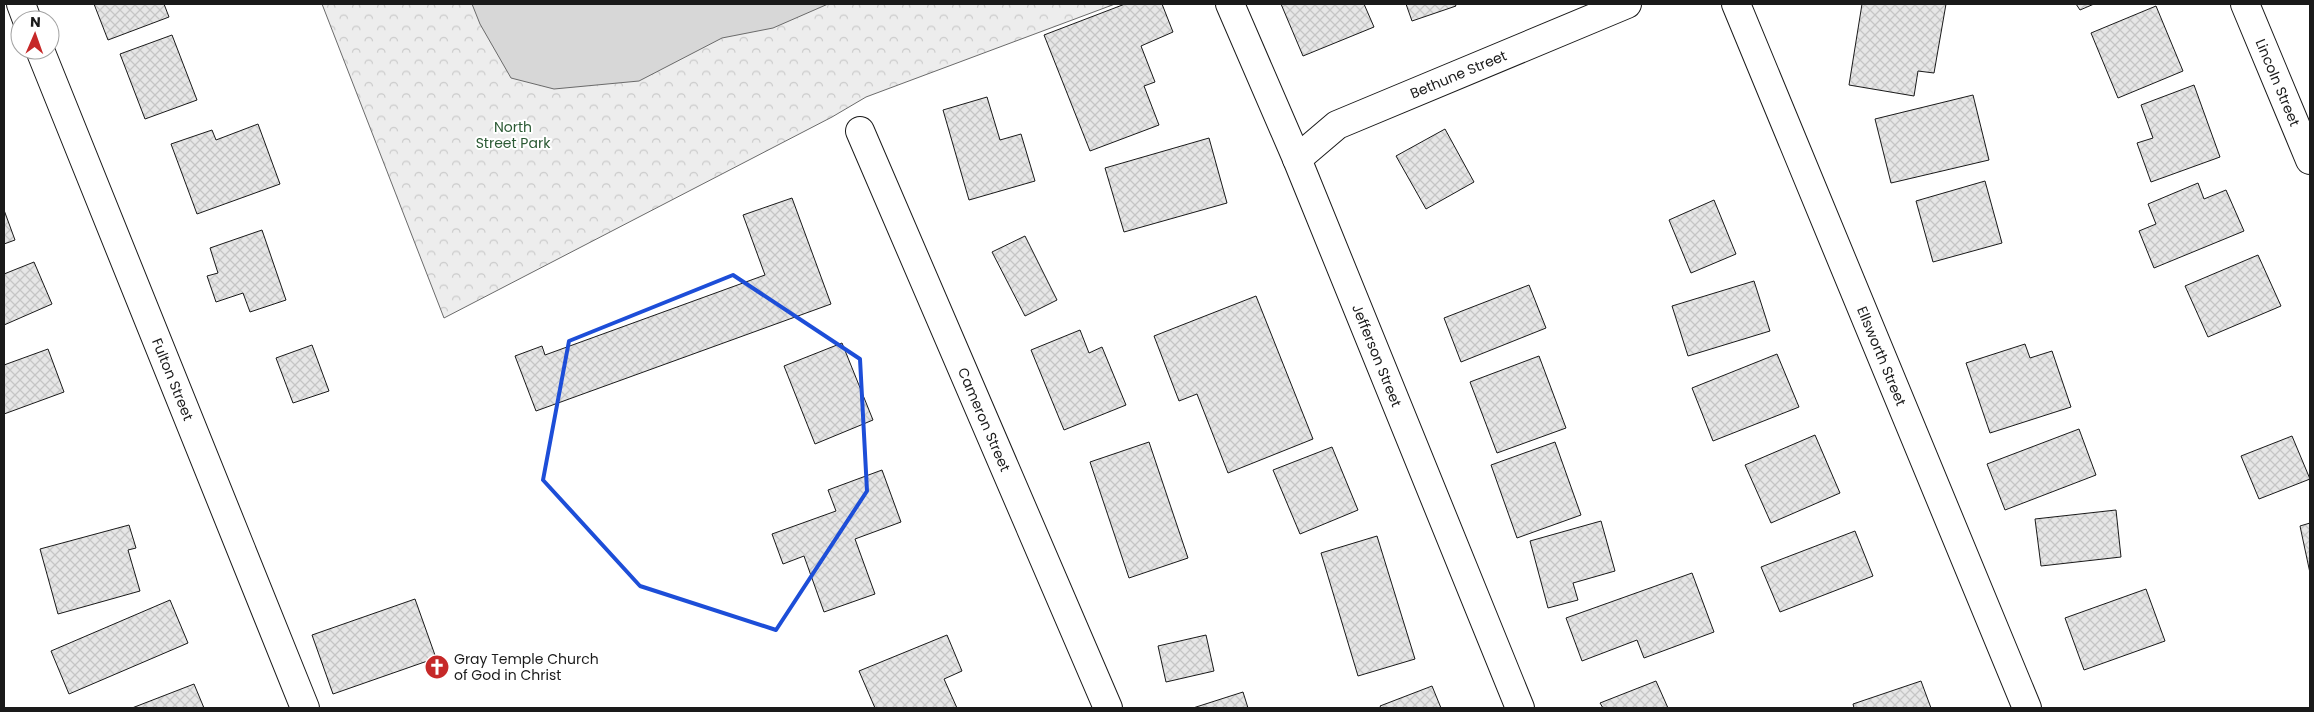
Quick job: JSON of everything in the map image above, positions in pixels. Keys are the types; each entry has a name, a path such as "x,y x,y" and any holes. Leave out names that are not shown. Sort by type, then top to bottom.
{"street":[{"name":"Jefferson Street","path":"1230,4 1297,159 1520,708"},
{"name":"Bethune Street","path":"1297,159 1337,125 1627,4"},
{"name":"Ellsworth Street","path":"1736,4 2027,708"},
{"name":"Lincoln Street","path":"2245,4 2310,160"},
{"name":"Fulton Street","path":"44,60 305,708"},
{"name":"Cameron Street","path":"860,131 1108,708"}],"highlighted area":[{"path":"733,275 860,359 867,491 776,630 640,586 543,480 569,341"}],"green space":[{"name":"North Street Park","path":"322,4 1115,4 866,97 832,117 444,318"}],"shaded area":[{"path":"472,4 828,4 773,28 722,38 639,81 554,89 511,78 480,24"}],"building":[{"path":"94,4 164,4 169,17 108,40"},
{"path":"1125,4 1162,4 1173,32 1141,46 1155,82 1144,86 1159,125 1090,151 1044,35"},
{"path":"1281,4 1364,4 1374,27 1303,56"},
{"path":"1406,4 1455,4 1456,6 1412,21"},
{"path":"1862,4 1946,4 1934,73 1918,71 1914,96 1849,85"},
{"path":"2076,4 2094,4 2080,10"},
{"path":"2156,6 2183,71 2118,98 2091,33"},
{"path":"172,35 197,100 145,119 120,54"},
{"path":"2194,85 2220,157 2151,182 2137,143 2153,138 2141,105"},
{"path":"1973,95 1989,160 1891,183 1875,119"},
{"path":"987,97 1000,140 1021,134 1035,181 969,200 943,110"},
{"path":"258,124 280,184 197,214 171,144 212,130 216,140"},
{"path":"1445,129 1474,182 1426,209 1396,156"},
{"path":"1209,138 1227,203 1124,232 1105,168"},
{"path":"1985,181 2002,243 1933,262 1916,201"},
{"path":"2198,183 2204,199 2226,190 2244,231 2154,268 2139,231 2156,224 2148,204"},
{"path":"792,198 831,304 536,411 515,356 542,346 545,355 765,275 743,215"},
{"path":"1714,200 1736,254 1691,273 1669,220"},
{"path":"4,210 15,240 4,244"},
{"path":"262,230 286,300 250,312 243,293 216,302 207,276 218,273 210,248"},
{"path":"1025,236 1057,300 1025,316 992,252"},
{"path":"2258,255 2281,306 2208,337 2185,286"},
{"path":"34,262 52,304 4,325 4,274"},
{"path":"1754,281 1770,331 1688,356 1672,306"},
{"path":"1529,285 1546,328 1461,362 1444,318"},
{"path":"1256,296 1313,439 1228,473 1197,394 1179,401 1154,336"},
{"path":"1080,330 1089,353 1102,347 1126,405 1064,430 1031,350"},
{"path":"842,343 873,420 815,444 784,366"},
{"path":"2025,344 2030,358 2052,351 2071,407 1990,433 1966,363"},
{"path":"312,345 329,391 293,403 276,358"},
{"path":"48,349 64,392 4,414 4,365"},
{"path":"1777,354 1799,407 1713,441 1692,388"},
{"path":"1539,356 1566,428 1497,453 1470,382"},
{"path":"2079,429 2096,475 2005,510 1987,464"},
{"path":"1815,435 1840,493 1771,523 1745,465"},
{"path":"2292,436 2310,479 2259,499 2241,456"},
{"path":"1149,442 1188,558 1129,578 1090,462"},
{"path":"1555,442 1581,515 1517,538 1491,465"},
{"path":"1332,447 1358,510 1300,534 1273,470"},
{"path":"882,470 901,522 855,539 875,594 824,612 804,556 783,564 772,534 836,511 828,490"},
{"path":"2116,510 2121,557 2041,566 2035,519"},
{"path":"1601,521 1615,571 1573,583 1578,600 1548,608 1530,541"},
{"path":"2310,523 2310,573 2300,526"},
{"path":"129,525 136,548 128,550 140,591 58,614 40,549"},
{"path":"1855,531 1873,576 1780,612 1761,567"},
{"path":"1377,536 1415,659 1358,676 1321,553"},
{"path":"1692,573 1714,632 1644,658 1637,640 1582,661 1566,618"},
{"path":"2146,589 2165,641 2084,670 2065,618"},
{"path":"415,599 436,658 333,694 312,635"},
{"path":"170,600 188,643 69,694 51,651"},
{"path":"947,635 962,671 944,679 957,708 875,708 859,671"},
{"path":"1206,635 1214,671 1166,682 1158,646"},
{"path":"1656,681 1668,708 1603,708 1600,703"},
{"path":"1921,681 1931,708 1854,708 1853,704"},
{"path":"194,684 204,708 132,708"},
{"path":"1432,686 1441,708 1381,708 1380,706"},
{"path":"1243,692 1248,708 1193,708"}],"place":[{"name":"Gray Temple Church of God in Christ","path":"437,667"}]}
